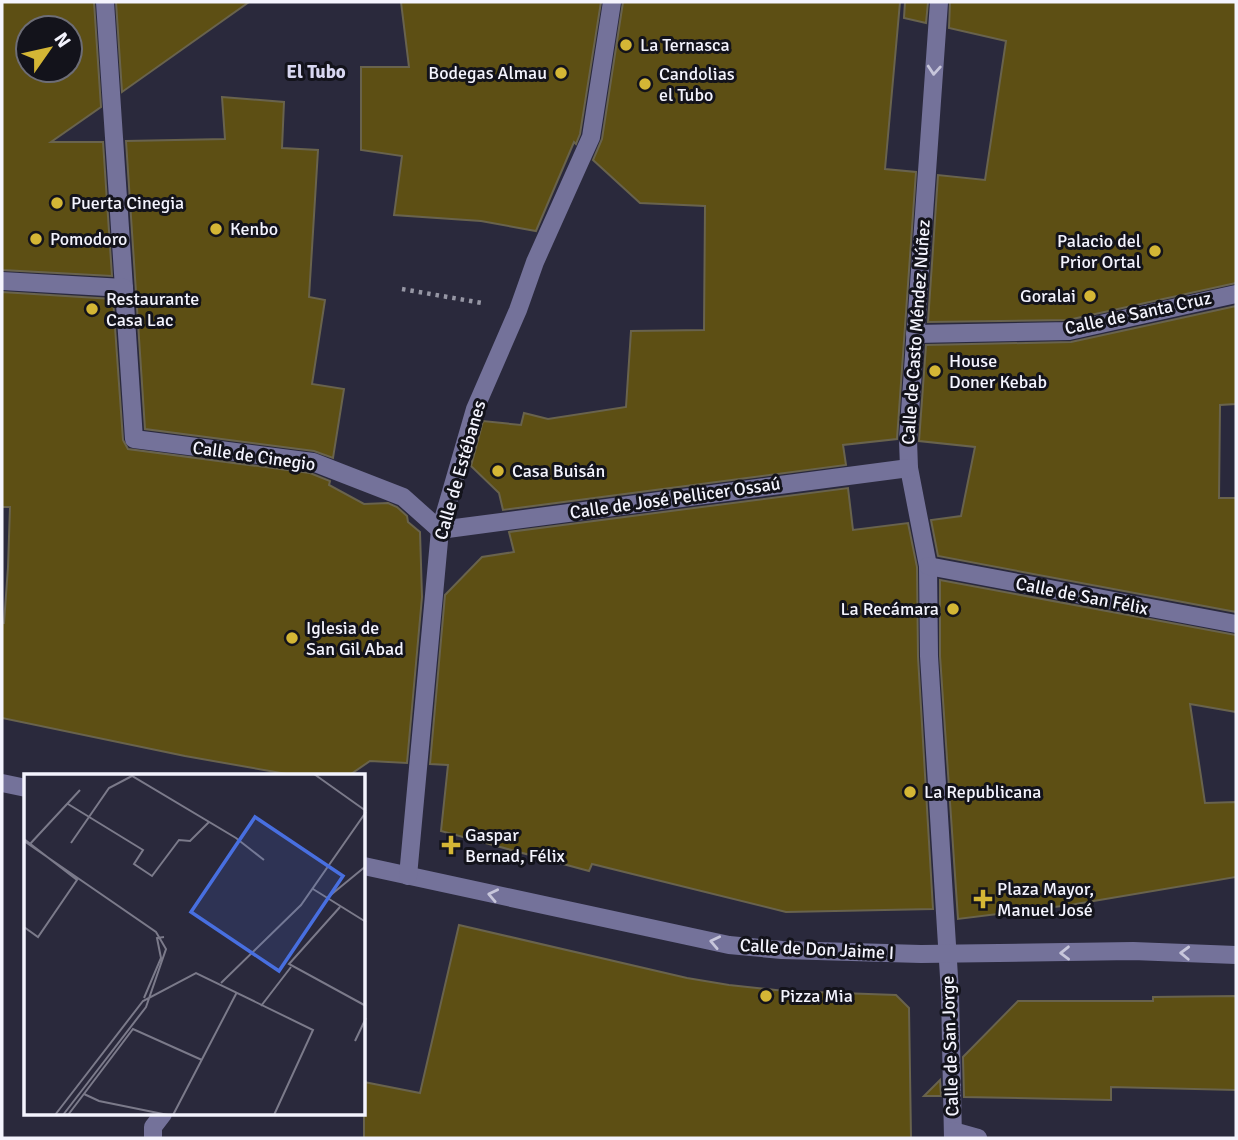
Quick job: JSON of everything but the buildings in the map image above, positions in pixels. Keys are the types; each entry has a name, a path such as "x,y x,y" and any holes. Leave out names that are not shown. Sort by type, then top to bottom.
{"street":[{"path":"2,281 124,288 105,2"},
{"name":"Calle de Estébanes","path":"408,876 440,530 475,409 518,310 535,262 591,137 612,2"},
{"name":"Calle de Casto Méndez Núñez","path":"939,2 908,440 909,468 929,566 929,656 947,954"},
{"name":"Calle de Cinegio","path":"124,288 134,439 313,462 404,496 440,530"},
{"name":"Calle de Santa Cruz","path":"915,334 1069,331 1236,294"},
{"name":"Calle de José Pellicer Ossaú","path":"440,530 909,468"},
{"name":"Calle de San Félix","path":"929,566 1236,624"},
{"path":"2,783 24,788"},
{"name":"Calle de Don Jaime I","path":"366,866 729,945 782,950 947,954 1133,951 1236,955"},
{"name":"Calle de San Jorge","path":"947,954 953,1135"},
{"path":"153,1138 153,1127 161,1116"},
{"path":"953,1135 978,1138"}],"path":[{"path":"402,289 518,310"}],"place":[{"name":"La Ternasca","path":"626,45"},
{"name":"Bodegas Almau","path":"561,73"},
{"name":"Candolias el Tubo","path":"645,84"},
{"name":"Puerta Cinegia","path":"57,203"},
{"name":"Kenbo","path":"216,229"},
{"name":"Pomodoro","path":"36,239"},
{"name":"Palacio del Prior Ortal","path":"1155,251"},
{"name":"Goralai","path":"1090,296"},
{"name":"Restaurante Casa Lac","path":"92,309"},
{"name":"House Doner Kebab","path":"935,371"},
{"name":"Casa Buisán","path":"498,471"},
{"name":"La Recámara","path":"953,609"},
{"name":"Iglesia de San Gil Abad","path":"292,638"},
{"name":"La Republicana","path":"910,792"},
{"name":"Gaspar Bernad, Félix","path":"451,845"},
{"name":"Plaza Mayor, Manuel José","path":"983,899"},
{"name":"Pizza Mia","path":"766,996"}],"district":[{"name":"El Tubo","path":"316,72"}]}
